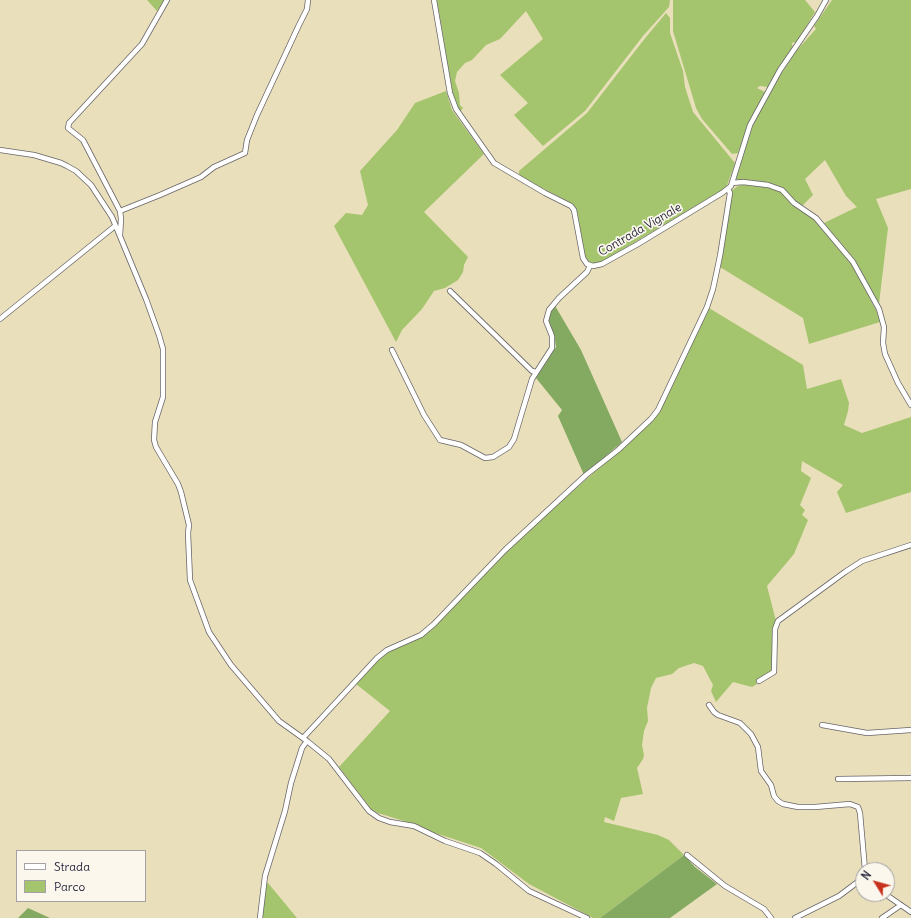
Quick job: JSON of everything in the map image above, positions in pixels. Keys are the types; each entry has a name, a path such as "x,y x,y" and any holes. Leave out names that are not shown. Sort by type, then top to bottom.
{"street":[{"path":"120,236 120,211 83,140 68,128 68,122 142,44 167,0"},
{"path":"120,211 201,177 214,167 245,153 247,140 257,115 299,25 308,0"},
{"name":"Contrada Vignale","path":"434,0 450,93 456,109 494,163 571,206 574,210 585,262 590,266 602,264 632,248 728,189 732,183 750,125 780,70 817,16 826,0"},
{"path":"0,150 34,155 55,161 76,171 96,191 112,217 159,334 163,349 163,397 155,422 154,440 156,447 178,484 181,492 188,525 190,580 209,632 231,665 279,721 329,759 369,811 379,818 390,822 414,826 445,841 480,853 529,891 587,918"},
{"path":"732,183 743,182 768,185 782,190 794,203 816,218 853,262 879,308 884,327 883,343 885,354 898,383 911,405"},
{"path":"260,918 265,876 285,811 291,783 305,740 377,658 387,650 421,635 434,624 505,550 586,475 618,450 655,414 690,345 707,307 713,289 730,193 728,189"},
{"path":"0,319 115,226"},
{"path":"392,350 424,415 440,440 462,445 485,458 493,457 512,444 519,428 530,384 552,348 552,336 546,321 549,310 559,298 587,272 590,266"},
{"path":"450,291 532,371 536,372"},
{"path":"759,681 774,672 775,630 778,621 862,561 911,544"},
{"path":"709,705 718,716 740,723 751,734 758,747 762,771 771,785 774,796 778,802 798,807 850,804 858,807 860,813 864,862"},
{"path":"822,726 868,733 911,730"},
{"path":"838,779 911,778"},
{"path":"687,855 724,886 764,908 771,918"},
{"path":"795,918 839,896 855,884"},
{"path":"895,901 911,912"},
{"path":"882,918 901,905"}],"green space":[{"path":"147,0 164,0 157,11"},
{"path":"437,0 670,0 669,7 643,36 585,111 543,146 514,115 528,103 500,75 543,39 526,11 500,39 486,45 472,60 465,63 457,72 455,81 459,93 460,105 463,108 460,112 455,102 452,90"},
{"path":"673,0 805,0 815,12 796,43 793,42 793,48 768,87 760,86 757,88 765,92 749,123 738,153 732,154 702,119 696,108 673,31"},
{"path":"832,0 911,0 911,189 876,199 888,228 879,304 855,260 824,223 857,207 846,196 825,160 805,179 813,195 802,206 797,204 787,192 779,186 740,181 736,179 755,119 781,74 797,50 816,29 814,26"},
{"path":"666,13 670,18 670,33 683,71 685,87 693,112 735,163 726,188 603,261 594,264 590,263 585,257 575,207 571,203 521,177 519,171 587,113"},
{"path":"446,91 452,110 484,154 424,212 468,257 464,265 463,272 458,280 445,288 434,291 422,309 402,330 396,342 334,226 346,213 362,215 368,205 360,171 397,130 415,103"},
{"path":"745,184 776,189 784,194 792,205 811,216 851,263 877,312 880,322 809,344 803,318 720,267 732,190"},
{"path":"554,304 581,350 622,442 584,475 558,416 562,410 536,378 556,347 554,335 548,321 550,311"},
{"path":"709,308 803,365 807,389 841,379 849,403 844,425 862,433 911,417 911,492 846,513 837,492 843,485 802,461 801,471 811,478 800,505 805,510 802,515 808,520 794,554 767,586 776,621 773,629 772,671 756,681 757,684 752,687 733,682 716,702 711,691 713,685 703,666 694,663 679,668 672,674 656,678 651,688 647,708 648,721 644,731 642,745 644,755 637,768 643,794 621,798 614,821 605,817 604,822 658,835 669,840 684,855 600,918 593,918 529,884 481,848 432,832 420,826 378,813 371,809 339,767 390,711 356,684 387,653 428,632 515,543 640,432 660,410"},
{"path":"684,855 695,867 717,884 670,918 600,918"},
{"path":"266,883 268,883 297,918 262,918"},
{"path":"28,908 50,918 18,918"}]}
